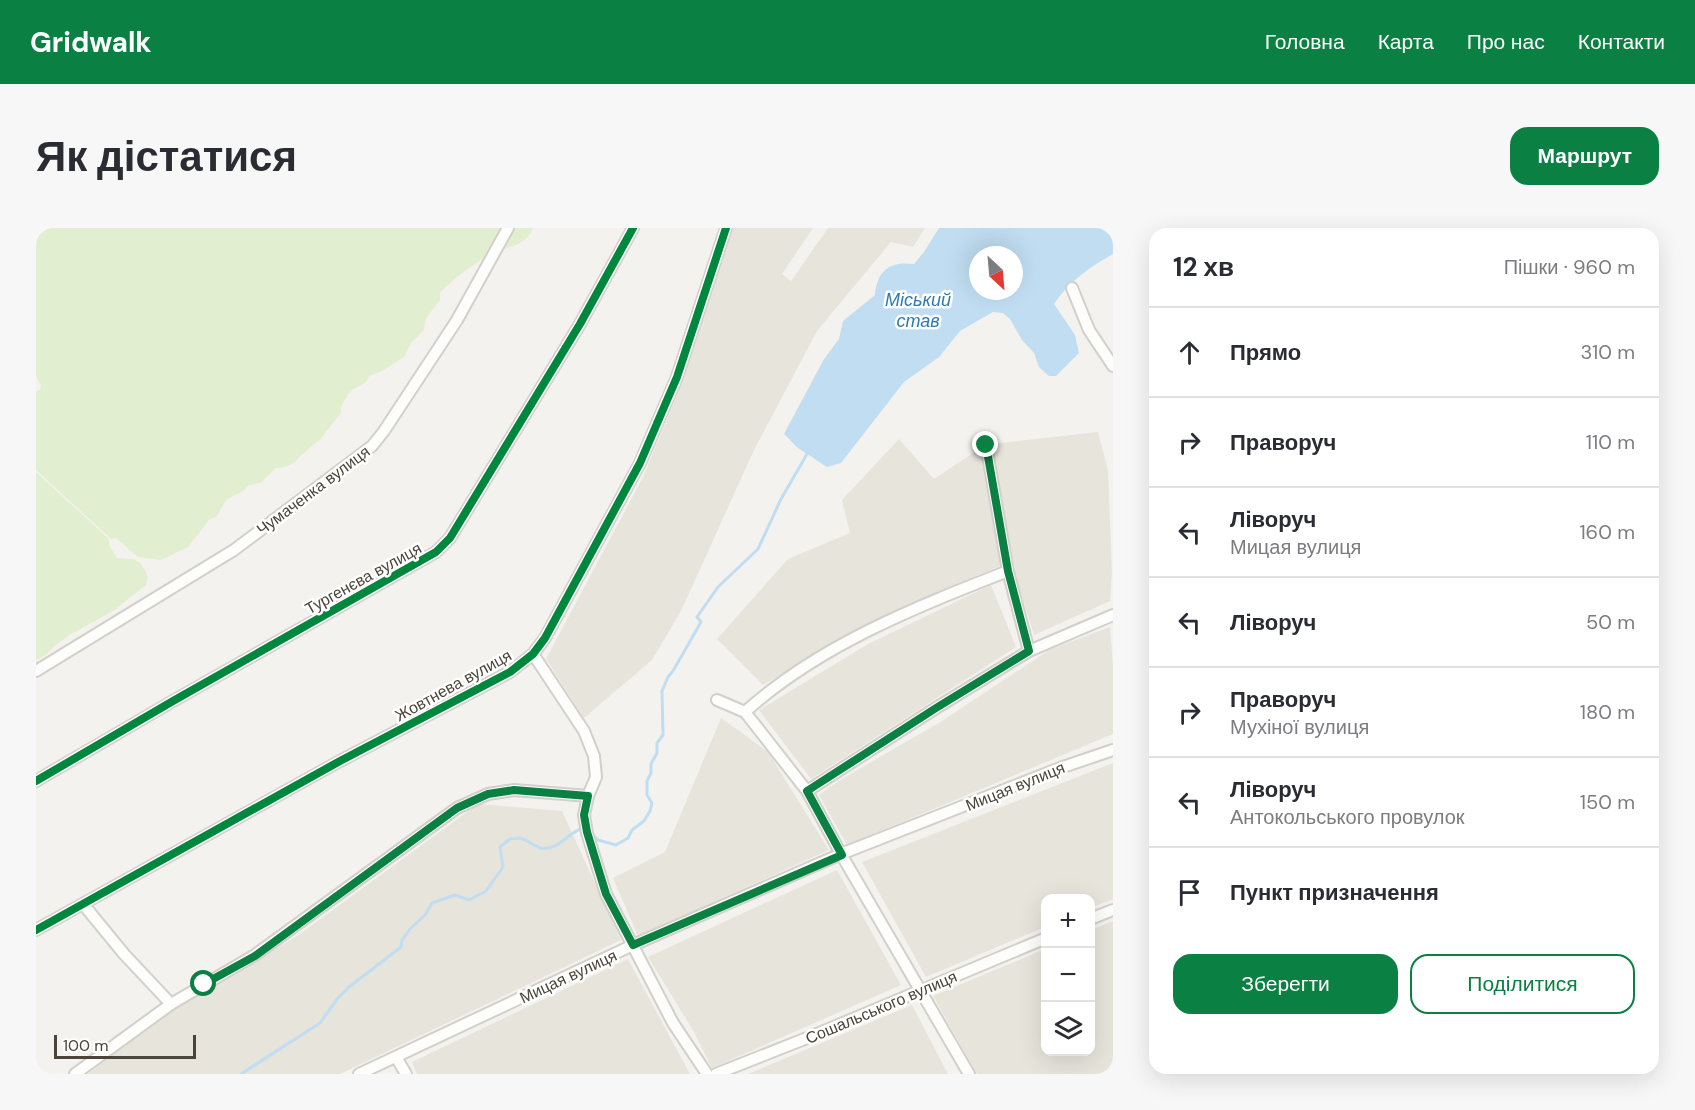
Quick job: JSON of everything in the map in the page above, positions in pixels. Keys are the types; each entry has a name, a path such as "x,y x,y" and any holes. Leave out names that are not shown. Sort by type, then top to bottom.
{"street":[{"name":"Чумаченка вулиця","path":"36,670 234,550 372,446 458,320 508,228"},
{"name":"Тургенєва вулиця","path":"36,781 436,552 450,538 580,324 633,228"},
{"name":"Жовтнева вулиця","path":"36,930 340,761 510,672 533,654 559,615 640,463 677,376 726,228"},
{"path":"1072,288 1089,330 1113,366"},
{"path":"986,445 1008,571 1029,651"},
{"path":"745,712 769,690 874,628 925,603 1008,571"},
{"path":"807,791 1029,651 1113,615"},
{"path":"533,654 584,730 594,756 596,777 588,796 584,815 606,894 673,1023 707,1074"},
{"path":"717,700 745,712 807,791 969,1074"},
{"name":"Мицая вулиця","path":"359,1074 633,945 842,855 1060,768 1113,750"},
{"path":"75,1074 171,1004 255,956 457,808 488,794 514,790 588,796"},
{"path":"83,904 124,954 171,1004"},
{"path":"1095,917 1113,910"},
{"name":"Сошальського вулиця","path":"716,1074 1041,940"},
{"path":"396,1057 406,1074"}],"shaded area":[{"path":"732,228 813,228 782,274 791,281 828,228 925,228 913,247 891,242 817,331 754,450 681,611 652,660 584,718 546,659 643,477 677,395"},
{"path":"1098,432 1108,470 1112,572 1110,601 1034,635 1018,584 991,444"},
{"path":"899,439 934,479 979,449 1002,565 904,606 840,639 763,685 717,639 788,559 850,533 842,500"},
{"path":"991,585 1016,647 811,779 759,710 868,644"},
{"path":"1110,627 1113,667 1113,734 847,845 819,795 840,780 942,721 1049,650"},
{"path":"721,718 768,752 829,850 638,936 613,878 665,852"},
{"path":"1113,763 1113,899 1095,906 1095,894 1041,894 1041,929 926,977 862,862"},
{"path":"478,804 562,811 621,940 340,1074 88,1074 169,1011 297,936"},
{"path":"837,870 901,985 712,1068 694,1032 648,957"},
{"path":"1113,921 1113,1074 977,1074 933,996 1041,951 1041,1056 1095,1056 1095,928"},
{"path":"628,959 690,1074 417,1074 412,1062"},
{"path":"912,1005 948,1074 748,1074"}],"green space":[{"path":"36,228 533,228 525,240 485,257 445,288 440,293 440,300 426,318 424,330 411,343 404,357 382,371 369,376 366,382 352,390 342,405 340,414 322,437 292,464 276,468 260,483 249,485 226,500 217,516 209,520 188,547 161,560 138,557 116,538 111,539 36,470 36,392 40,390 41,385 36,376"},
{"path":"36,472 109,539 109,545 117,558 139,562 148,576 146,585 113,611 71,634 46,655 36,660"}],"water":[{"name":"Міський став","path":"939,228 1113,228 1113,254 1080,275 1054,304 1075,335 1079,353 1056,376 1049,376 1039,367 1034,353 1022,340 1010,319 1003,313 993,312 960,331 939,357 904,382 841,463 827,467 798,448 784,434 824,359 839,339 843,321 875,295 878,280 886,269 898,264 914,264"}],"waterway":[{"path":"591,834 598,840 616,845 628,838 632,830 644,821 650,811 652,803 647,795 647,781 651,773 651,764 657,753 657,743 663,735 662,691 668,677 701,622 697,617 718,587 758,549 781,499 807,454"},
{"path":"241,1074 320,1023 349,987 401,947 402,940 425,915 432,903 455,895 469,900 486,891 503,867 500,847 510,839 520,838 538,847 547,848 553,847 583,828"}],"cycle path":[{"path":"36,781 436,552 450,538 580,324 633,228"},
{"path":"36,930 340,761 510,672 533,654 545,638 640,463 677,377 726,228"}],"route":[{"path":"204,984 255,956 457,808 488,794 514,790 588,796 584,815 587,832 606,894 633,945 842,855 807,791 1029,651 1008,571 986,445"}]}
